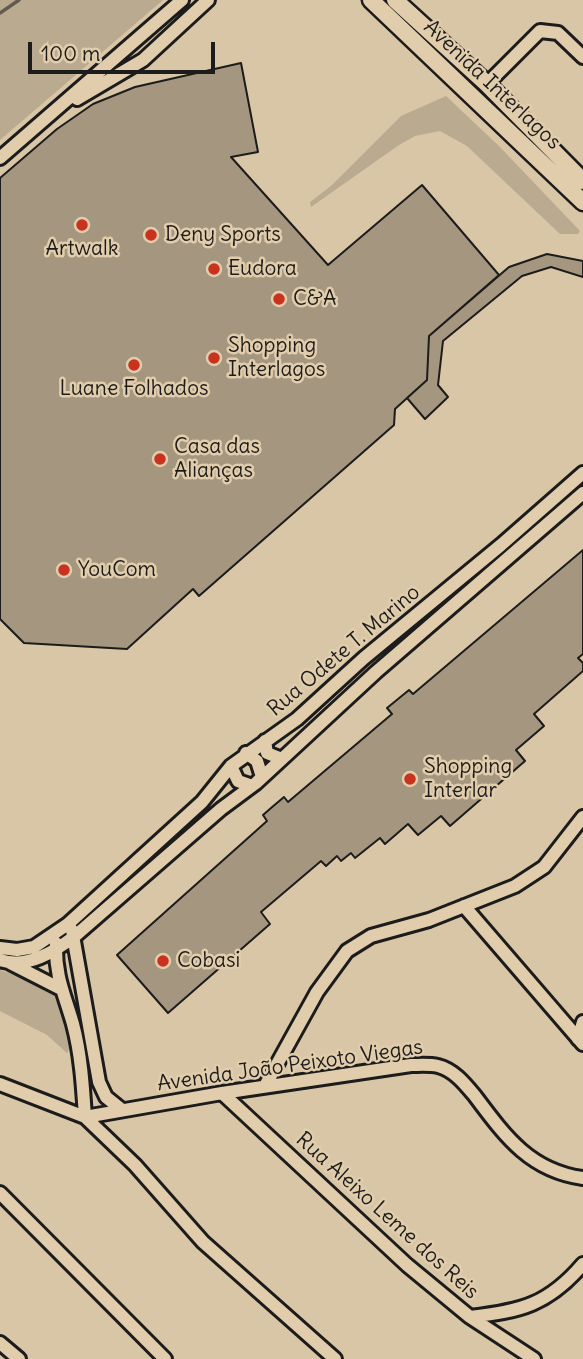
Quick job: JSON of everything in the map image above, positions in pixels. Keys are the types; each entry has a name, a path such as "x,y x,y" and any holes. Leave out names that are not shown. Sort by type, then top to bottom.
{"main road":[{"name":"Avenida Interlagos","path":"371,0 583,202"},
{"name":"Avenida Interlagos","path":"395,0 487,84 583,181"}],"street":[{"path":"0,158 182,0"},
{"path":"55,111 143,60 208,0"},
{"path":"487,84 540,31 558,33 583,57"},
{"name":"Rua Odete T. Marino","path":"0,948 16,950 34,947 68,924 202,802 231,766 297,719 364,658 583,473"},
{"name":"Rua Odete T. Marino","path":"5,962 36,959 75,936 221,809 252,786 376,672 583,493"},
{"path":"265,741 267,753 282,759"},
{"path":"246,753 257,761 262,777"},
{"path":"231,766 238,781 252,786"},
{"path":"265,1086 317,992 347,951 371,936 429,920 515,886 544,866 583,817"},
{"path":"464,906 581,1042"},
{"path":"68,924 75,936 79,976 103,1091 111,1104 122,1110"},
{"path":"56,933 59,988 73,1024 83,1079 85,1117"},
{"path":"5,962 59,988"},
{"path":"73,1024 89,1021"},
{"path":"581,1042 583,1022"},
{"name":"Avenida João Peixoto Viegas","path":"85,1117 265,1086 411,1065 438,1066 451,1071 466,1085 517,1149 529,1160 559,1174 583,1178"},
{"path":"0,1084 85,1117 135,1165 203,1242 335,1359"},
{"name":"Rua Aleixo Leme dos Reis","path":"222,1093 408,1265 470,1317 534,1359"},
{"path":"0,1193 165,1359"},
{"path":"470,1317 525,1309 563,1286 583,1264"},
{"path":"0,1343 19,1359"}],"shaded area":[{"path":"0,0 163,0 0,140"},
{"path":"446,96 499,146 580,231 578,234 560,234 467,146 440,131 415,136 399,145 311,207 310,202 331,186 401,116"},
{"path":"0,970 35,982 60,1002 69,1027 71,1044 67,1053 47,1035 0,1011"}],"building":[{"name":"Shopping Interlagos","path":"241,63 258,152 231,157 328,265 422,185 499,275 429,336 427,380 395,409 394,425 199,596 193,589 127,649 24,643 0,619 0,178 57,129 93,104 135,87"},
{"path":"547,254 583,261 583,277 551,267 522,276 443,341 438,385 448,397 425,419 407,398 427,380 429,336 509,267"},
{"name":"Shopping Interlar","path":"583,550 583,654 578,658 583,663 583,671 534,714 544,726 516,750 525,761 450,826 441,816 418,835 408,824 385,844 380,838 355,858 351,853 341,861 337,856 326,866 321,861 261,912 270,924 168,1013 117,955 267,821 263,815 271,808 284,797 288,802 392,714 387,708 409,690 413,694"}],"waterway":[{"path":"0,13 19,0"}],"place":[{"name":"Artwalk","path":"82,225"},
{"name":"Deny Sports","path":"151,235"},
{"name":"Eudora","path":"214,269"},
{"name":"C&A","path":"279,299"},
{"name":"Shopping Interlagos","path":"214,358"},
{"name":"Luane Folhados","path":"134,365"},
{"name":"Casa das Alianças","path":"160,459"},
{"name":"YouCom","path":"64,570"},
{"name":"Shopping Interlar","path":"410,779"},
{"name":"Cobasi","path":"163,961"}]}
